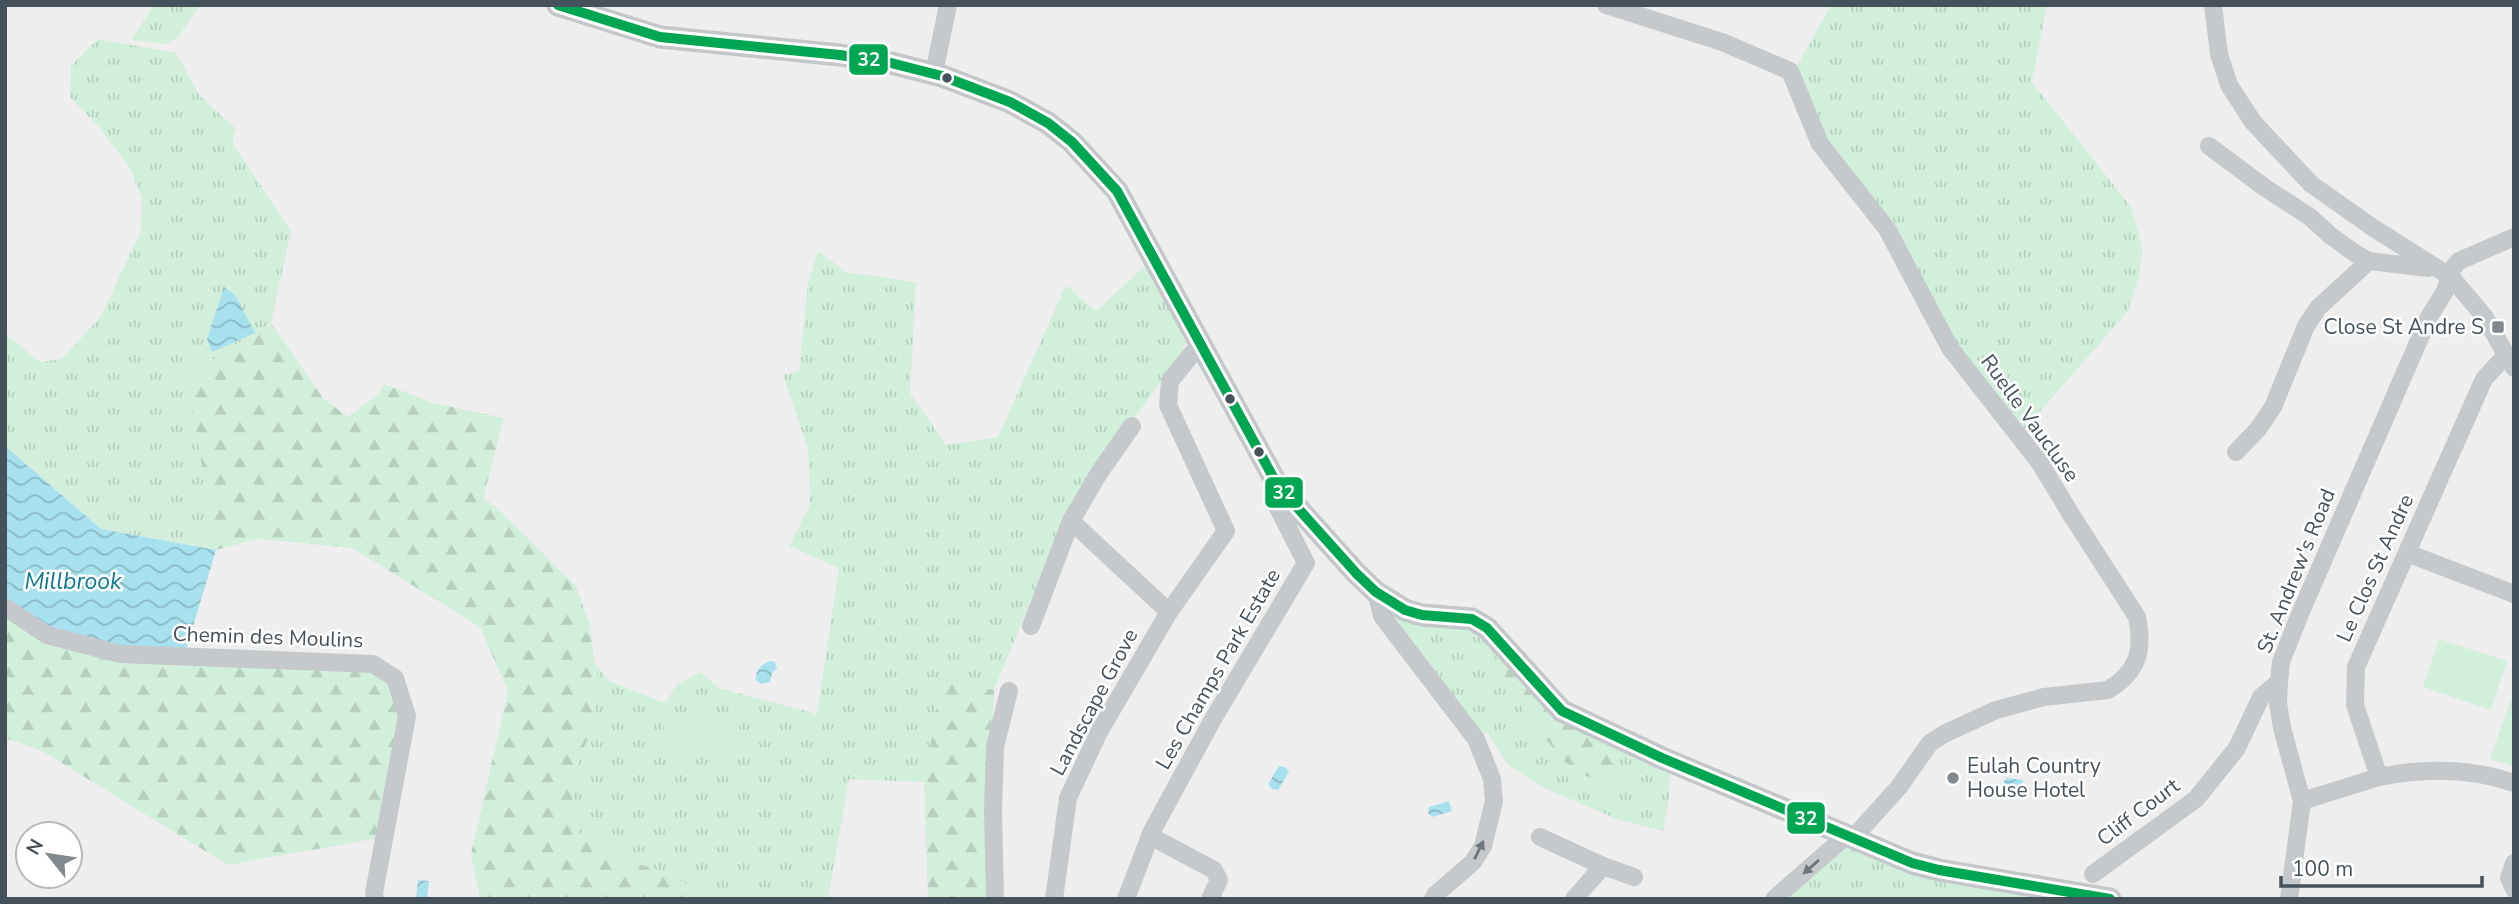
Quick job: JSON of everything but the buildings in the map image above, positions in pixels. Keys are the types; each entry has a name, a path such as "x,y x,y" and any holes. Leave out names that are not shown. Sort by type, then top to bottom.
{"main road":[{"path":"558,5 660,37 840,55 934,73 1010,102 1048,123 1072,142 1107,177 1117,191 1279,486 1376,592 1405,610 1422,615 1472,619 1487,628 1562,711 1662,758 1912,863 2109,899"}],"street":[{"path":"934,73 948,5"},
{"name":"Ruelle Vaucluse","path":"1606,5 1722,43 1790,71 1821,144 1887,229 1950,348 2040,463 2137,617 2141,635 2138,654 2130,673 2108,690 2044,697 1996,710 1930,743 1899,786 1850,837 1774,899"},
{"path":"2213,5 2219,54 2229,85 2253,122 2311,184 2451,277 2484,316 2510,361"},
{"path":"2208,146 2369,261 2428,268 2433,265"},
{"name":"St. Andrew's Road","path":"2289,899 2302,802 2278,703 2281,662 2429,317 2451,277 2452,270 2459,261 2514,237"},
{"path":"2236,452 2258,429 2273,407 2306,326 2318,308 2369,261"},
{"name":"Landscape Grove","path":"1054,899 1069,798 1099,732 1169,612 1226,531 1168,405 1170,381 1199,344"},
{"name":"Le Clos St Andre","path":"2379,776 2355,705 2357,667 2484,379 2510,361"},
{"path":"1031,626 1071,521 1099,473 1132,426"},
{"name":"Les Champs Park Estate","path":"1126,899 1150,836 1213,719 1306,563 1275,502 1279,486"},
{"path":"1071,521 1169,612"},
{"path":"2407,553 2514,594"},
{"path":"1376,592 1382,616 1476,739 1492,779 1494,801 1483,846 1473,862 1433,899"},
{"name":"Chemin des Moulins","path":"5,607 47,635 120,654 373,664 395,678 407,716 375,899"},
{"name":"Cliff Court","path":"2094,874 2196,799 2237,748 2261,697 2279,682"},
{"path":"995,899 995,747 1009,691"},
{"path":"2302,802 2379,776 2412,770 2473,773 2514,783"},
{"path":"1150,836 1214,870 1219,880 1210,899"},
{"path":"1540,837 1634,877"},
{"path":"2514,863 2509,878 2514,889"},
{"path":"1574,899 1603,866"}],"green space":[{"path":"154,5 200,5 178,37 166,44 131,40"},
{"path":"1831,5 2047,5 2032,82 2131,207 2143,249 2138,279 2128,311 2022,432 1953,346 1826,142 1794,71"},
{"path":"98,39 176,53 199,95 235,128 233,144 291,231 271,323 187,376 216,550 101,529 5,446 5,334 40,362 62,359 101,316 141,231 142,199 130,168 99,127 70,97 71,66"},
{"path":"818,251 846,272 916,282 910,393 946,445 998,437 1066,285 1096,311 1146,265 1189,341 1066,515 994,690 939,697 924,782 849,779 828,899 712,899 670,875 616,855 580,835 572,811 573,773 594,724 598,684 596,664 609,681 665,703 677,684 701,672 719,688 817,714 839,568 789,546 810,504 808,449 783,375 799,371 808,283"},
{"path":"271,323 323,398 348,417 378,394 384,384 433,403 504,418 483,498 496,507 576,586 589,622 598,684 594,724 573,773 572,811 580,835 616,855 670,875 712,899 480,899 471,854 508,691 480,627 352,548 258,539 216,550 187,376"},
{"path":"5,607 120,654 373,664 395,678 407,716 384,837 228,865 42,751 5,738"},
{"path":"1394,613 1473,630 1557,721 1670,770 1663,831 1617,819 1544,788 1508,765 1487,732 1478,735 1395,622"},
{"path":"2439,639 2507,661 2491,710 2423,687"},
{"path":"1490,648 1557,721 1615,746 1619,791 1576,771 1565,762 1526,715"},
{"path":"941,683 994,690 988,899 928,899 924,782"},
{"path":"2514,690 2514,766 2490,759"},
{"path":"739,714 740,754 665,757 664,718"},
{"path":"1846,843 2067,899 1781,899"}],"water":[{"path":"224,287 235,295 255,333 212,352 207,339"},
{"name":"Millbrook","path":"5,446 101,529 216,550 185,653 112,652 47,635 5,607"},
{"path":"770,661 775,662 777,669 772,673 770,682 761,684 756,680 758,670"},
{"path":"1279,766 1285,767 1289,772 1278,790 1272,789 1268,784"},
{"path":"2007,778 2023,780 2023,787 2015,790 2007,787 2003,783"},
{"path":"1449,801 1452,811 1432,817 1428,813 1429,807"},
{"path":"418,880 429,881 427,899 416,899"}],"transit line":[{"name":"32","path":"558,5 660,37 840,55 891,63 942,76 1010,102 1048,123 1072,142 1117,191 1278,486 1376,592 1405,610 1422,615 1472,619 1487,628 1562,711 1662,758 1912,863 2110,899"}],"place":[{"name":"Close St Andre S","path":"2498,327"},
{"name":"Eulah Country House Hotel","path":"1953,778"}]}
